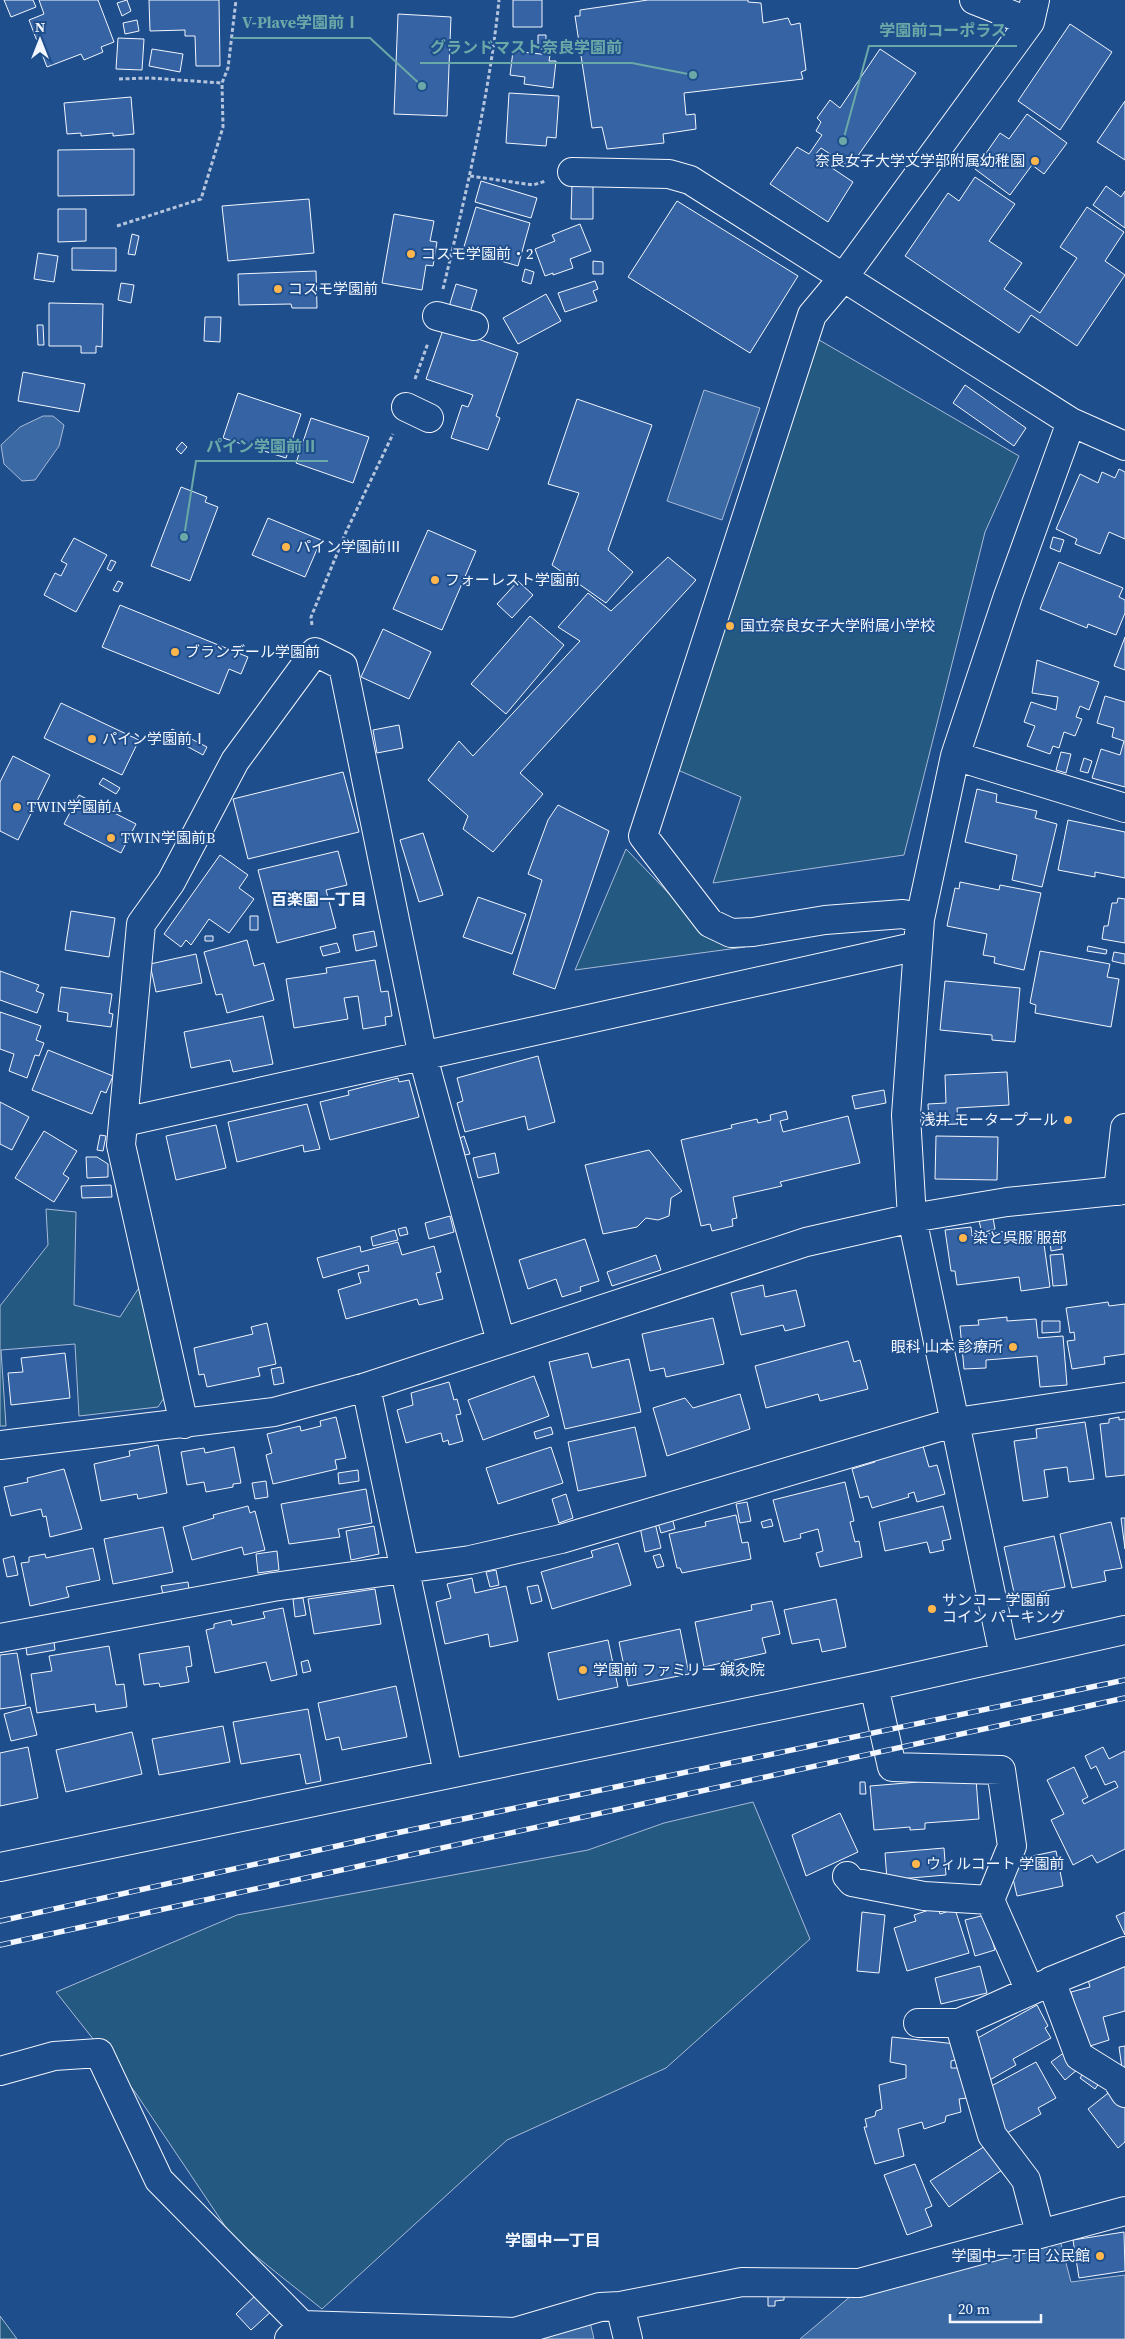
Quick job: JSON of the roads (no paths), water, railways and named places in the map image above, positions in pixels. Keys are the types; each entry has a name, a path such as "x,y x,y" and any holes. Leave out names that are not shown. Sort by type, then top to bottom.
{"street":[{"path":"920,919 903,914 844,918 752,932 731,933 710,923 642,836 812,315 843,278 1032,11 974,0"},
{"path":"572,172 669,174 690,180 1071,422 1125,446"},
{"path":"437,316 474,326"},
{"path":"1004,1656 912,1218 906,1115 920,919 955,756 1008,596 1071,422"},
{"path":"184,1424 122,1145 141,924 171,882 235,761 315,652 343,666 423,1057 501,1342"},
{"path":"955,756 1125,808"},
{"path":"124,1122 918,946"},
{"path":"0,1445 274,1412 366,1387 806,1242 912,1218 1007,1202 1122,1190 1125,1128"},
{"path":"366,1387 403,1569 448,1773"},
{"path":"0,1638 273,1587 470,1560 561,1539 956,1422 1125,1397"},
{"path":"0,1867 874,1686 1125,1630"},
{"path":"874,1686 892,1767 1001,1770 1012,1846 990,1900"},
{"path":"848,1876 852,1882 924,1896 990,1900"},
{"path":"886,1909 924,1896"},
{"path":"990,1900 1041,1986 1079,2056 1116,2079 1125,2093"},
{"path":"918,2023 959,2023 1125,1951"},
{"path":"959,2023 992,2135 1026,2180 1040,2233"},
{"path":"0,2071 54,2056 99,2053 159,2180 295,2332 516,2332 600,2307 620,2306 742,2282 859,2283 1125,2211"},
{"path":"620,2306 628,2339"}],"railway":[{"path":"0,1921 382,1836 1125,1680"},
{"path":"0,1945 1125,1698"}],"place":[{"name":"グランドマスト奈良学園前","path":"693,75"},
{"name":"V-Plave学園前Ⅰ","path":"422,86"},
{"name":"学園前コーポラス","path":"843,141"},
{"name":"奈良女子大学文学部附属幼稚園","path":"1035,161"},
{"name":"コスモ学園前・2","path":"411,254"},
{"name":"コスモ学園前","path":"278,289"},
{"name":"パイン学園前Ⅱ","path":"184,537"},
{"name":"パイン学園前Ⅲ","path":"286,547"},
{"name":"フォーレスト学園前","path":"435,580"},
{"name":"国立奈良女子大学附属小学校","path":"730,626"},
{"name":"ブランデール学園前","path":"175,652"},
{"name":"パイン学園前Ⅰ","path":"92,739"},
{"name":"TWIN学園前A","path":"17,807"},
{"name":"TWIN学園前B","path":"111,838"},
{"name":"浅井 モータープール","path":"1068,1120"},
{"name":"染と呉服 服部","path":"963,1238"},
{"name":"眼科 山本 診療所","path":"1013,1347"},
{"name":"サンコー 学園前 コイン パーキング","path":"932,1609"},
{"name":"学園前 ファミリー 鍼灸院","path":"583,1670"},
{"name":"ウィルコート 学園前","path":"916,1864"},
{"name":"学園中一丁目 公民館","path":"1100,2256"}],"district":[{"name":"百楽園一丁目","path":"319,899"},
{"name":"学園中一丁目","path":"553,2240"}]}
